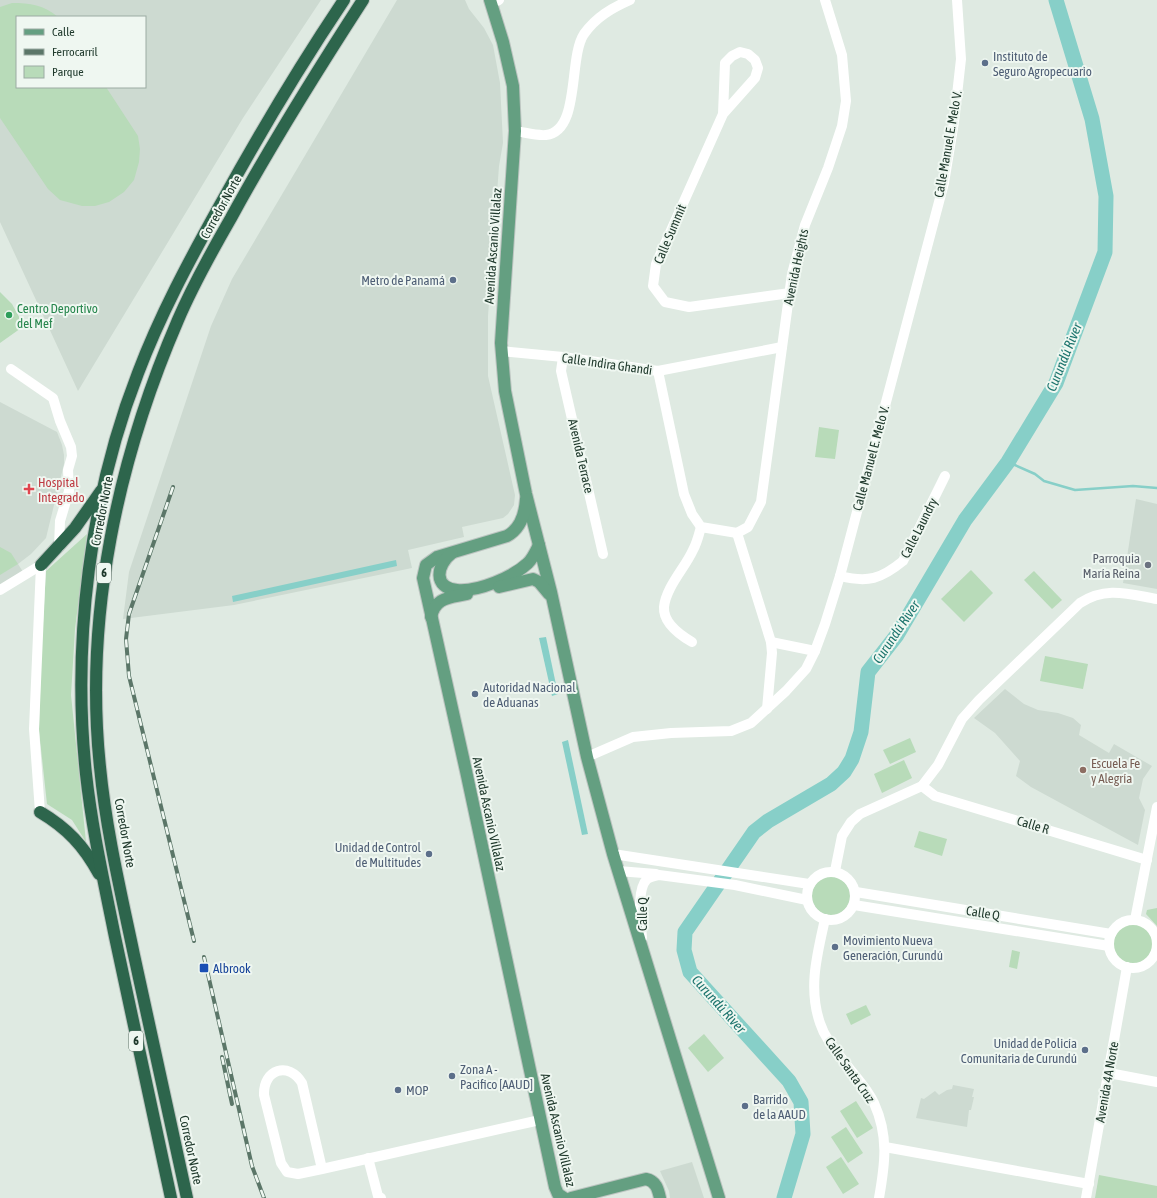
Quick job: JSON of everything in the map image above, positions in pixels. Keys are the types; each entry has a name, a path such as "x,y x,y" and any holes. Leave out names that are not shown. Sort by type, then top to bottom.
{"highway":[{"name":"Corredor Norte","path":"171,1198 92,824 86,771 82,674 88,573 104,487 120,426 137,374 168,302 251,148 344,0"},
{"name":"Corredor Norte","path":"187,1198 109,834 100,766 96,672 104,573 122,481 138,427 179,317 217,242 266,153 363,0"},
{"path":"41,565 59,547 104,487"},
{"path":"40,812 57,822 72,834 83,848 104,883"}],"main road":[{"name":"Avenida Ascanio Villalaz","path":"493,1 513,86 515,131 501,352 505,391 526,494 552,596 587,757 618,871 719,1198"},
{"name":"Avenida Ascanio Villalaz","path":"526,494 523,516 513,532 507,536 456,550 434,558 424,569 423,582 466,771 556,1191 561,1197 564,1198"},
{"path":"456,550 443,561 439,572 444,585 451,589 460,590 490,584 506,577 529,562 539,545"},
{"path":"431,617 434,606 441,601 525,580 538,581 552,596"},
{"name":"Avenida Ascanio Villalaz","path":"577,1197 646,1179 655,1184 660,1198"}],"street":[{"path":"515,131 546,135 559,128 570,109 576,54 583,35 596,20 610,9 630,0"},
{"name":"Avenida Heights","path":"737,533 748,527 761,502 766,476 792,274 805,225 828,168 842,126 846,101 842,55 825,0"},
{"name":"Calle Manuel E. Melo V.","path":"587,757 633,737 671,732 731,731 750,723 786,691 806,669 815,651 840,576 944,183 954,122 961,59 957,0"},
{"path":"740,52 748,54 755,60 758,68 755,78 722,114 725,63 732,56 740,52"},
{"name":"Calle Summit","path":"722,114 656,264 652,286 665,302 689,307 790,293"},
{"name":"Calle Indira Ghandi","path":"501,352 563,357 658,371 782,347"},
{"name":"Avenida Terrace","path":"563,357 561,371 603,554"},
{"path":"11,369 53,398 60,421 71,447 72,456 68,470 69,491 60,522 59,547"},
{"path":"658,371 684,494 692,514 701,527 737,533 771,642 772,653 767,709"},
{"name":"Calle Laundry","path":"840,576 857,580 878,578 892,571 903,561 945,476"},
{"path":"692,642 680,635 668,622 664,608 667,595 694,550 701,527"},
{"path":"0,590 41,565"},
{"path":"40,812 34,729 41,565"},
{"path":"835,871 842,836 850,822 860,814 922,786 938,764 960,721 979,700 1080,602 1098,593 1112,592 1157,599"},
{"path":"771,642 815,651"},
{"name":"Calle R","path":"922,786 935,796 1147,860"},
{"path":"1135,920 1147,860 1155,831 1157,807"},
{"path":"613,854 809,884"},
{"path":"618,871 659,874 702,880 807,900"},
{"path":"835,871 841,873 851,881 856,892 854,905 845,916 832,920 825,919 815,914 807,900 809,884 820,874 835,871"},
{"name":"Calle Q","path":"642,946 640,898 643,884 648,878 659,874"},
{"name":"Calle Q","path":"856,892 1111,934"},
{"name":"Calle Q","path":"854,905 1109,946"},
{"name":"Calle Santa Cruz","path":"825,919 813,978 814,1002 820,1024 826,1038 874,1103 884,1133 886,1154 879,1198"},
{"path":"1135,920 1146,924 1153,931 1157,948 1155,954 1146,964 1134,968 1128,967 1116,960 1109,946 1111,934 1120,924 1135,920"},
{"name":"Avenida 4A Norte","path":"1086,1198 1128,967"},
{"path":"322,1169 302,1083 298,1075 289,1071 278,1071 269,1076 264,1084 264,1095 280,1163 287,1172 298,1174 322,1169 368,1158 540,1120"},
{"path":"1109,1073 1157,1082"},
{"path":"885,1147 1089,1184"},
{"path":"368,1158 378,1196 381,1198"}],"shaded area":[{"path":"0,0 321,0 243,118 78,391 0,222"},
{"path":"397,0 465,0 469,9 484,28 493,45 500,83 503,143 499,166 488,316 488,376 515,495 514,505 508,514 503,518 462,527 464,537 408,550 412,568 234,605 123,619 129,572 211,326 232,279"},
{"name":"Hospital Integrado","path":"0,402 57,432 62,445 64,464 46,538 31,554 18,564 25,575 0,590"},
{"path":"1136,499 1157,504 1157,589 1123,583"},
{"name":"Escuela Fe y Alegría","path":"1005,689 1024,704 1038,710 1058,713 1073,718 1081,725 1079,735 1109,753 1114,744 1152,766 1143,779 1139,798 1145,810 1138,845 1031,787 1016,776 1020,761 995,733 974,718"},
{"path":"953,1085 974,1089 972,1097 974,1097 971,1110 969,1110 967,1127 916,1118 921,1098 924,1099 935,1091 939,1095 952,1089"},
{"path":"692,1162 704,1198 670,1198 669,1191 660,1171"}],"green space":[{"path":"12,3 25,4 42,7 57,16 16,16 16,88 107,88 138,136 140,149 139,162 134,180 124,192 109,202 95,206 82,206 60,200 48,189 0,118 0,7"},
{"name":"Centro Deportivo del Mef","path":"0,292 12,304 24,326 0,343"},
{"path":"819,427 839,430 835,459 815,457"},
{"path":"87,534 75,629 71,695 86,842 72,820 47,804 39,731 46,571"},
{"path":"0,547 11,553 18,564 0,575"},
{"path":"971,570 993,593 964,622 941,599"},
{"path":"1034,571 1062,600 1052,609 1024,580"},
{"path":"1045,656 1088,664 1083,689 1040,681"},
{"path":"910,738 916,752 890,764 883,750"},
{"path":"904,760 912,778 882,793 874,774"},
{"path":"919,831 947,839 942,856 914,847"},
{"path":"831,877 841,880 847,886 850,896 847,906 841,912 831,915 821,912 815,906 812,896 815,886 821,880"},
{"path":"1157,908 1157,926 1146,914 1147,910"},
{"path":"1133,920 1142,922 1150,927 1155,935 1157,944 1155,953 1150,961 1142,966 1133,968 1124,966 1116,961 1111,953 1109,944 1111,935 1116,927 1124,922"},
{"path":"1012,950 1020,952 1017,969 1009,967"},
{"path":"866,1005 871,1015 851,1025 846,1014"},
{"path":"704,1034 724,1058 708,1072 688,1048"},
{"path":"856,1101 873,1128 857,1138 840,1111"},
{"path":"846,1127 863,1153 848,1163 831,1137"},
{"path":"841,1157 859,1184 843,1194 826,1167"},
{"path":"1099,1175 1157,1186 1157,1198 1095,1198"}],"water":[{"path":"396,560 397,566 233,602 232,596"},
{"path":"546,637 558,694 552,696 539,638"},
{"path":"568,740 588,834 582,835 562,742"}],"waterway":[{"name":"Curundú River","path":"784,1198 803,1134 801,1102 789,1081 690,972 684,950 685,932 754,832 768,821 831,784 844,772 852,759 861,732 868,672 897,635 965,520 1008,462 1056,383 1105,252 1106,196 1092,119 1056,0"},
{"path":"1008,462 1035,474 1044,481 1075,490 1133,486 1157,488"}],"railway":[{"path":"173,487 129,614 126,639 129,676 194,941"},
{"path":"204,957 252,1166 264,1198"},
{"path":"222,1057 232,1104"}],"place":[{"name":"Instituto de Seguro Agropecuario","path":"985,63"},
{"name":"Metro de Panamá","path":"453,280"},
{"name":"Centro Deportivo del Mef","path":"9,315"},
{"name":"Hospital Integrado","path":"29,489"},
{"name":"Parroquia María Reina","path":"1148,565"},
{"name":"Autoridad Nacional de Aduanas","path":"475,694"},
{"name":"Escuela Fe y Alegría","path":"1083,770"},
{"name":"Unidad de Control de Multitudes","path":"429,854"},
{"name":"Movimiento Nueva Generación, Curundú","path":"835,947"},
{"name":"Albrook","path":"204,968"},
{"name":"Unidad de Policía Comunitaria de Curundú","path":"1085,1050"},
{"name":"Zona A - Pacìfico [AAUD]","path":"452,1076"},
{"name":"MOP","path":"398,1090"},
{"name":"Barrido de la AAUD","path":"745,1106"}]}
